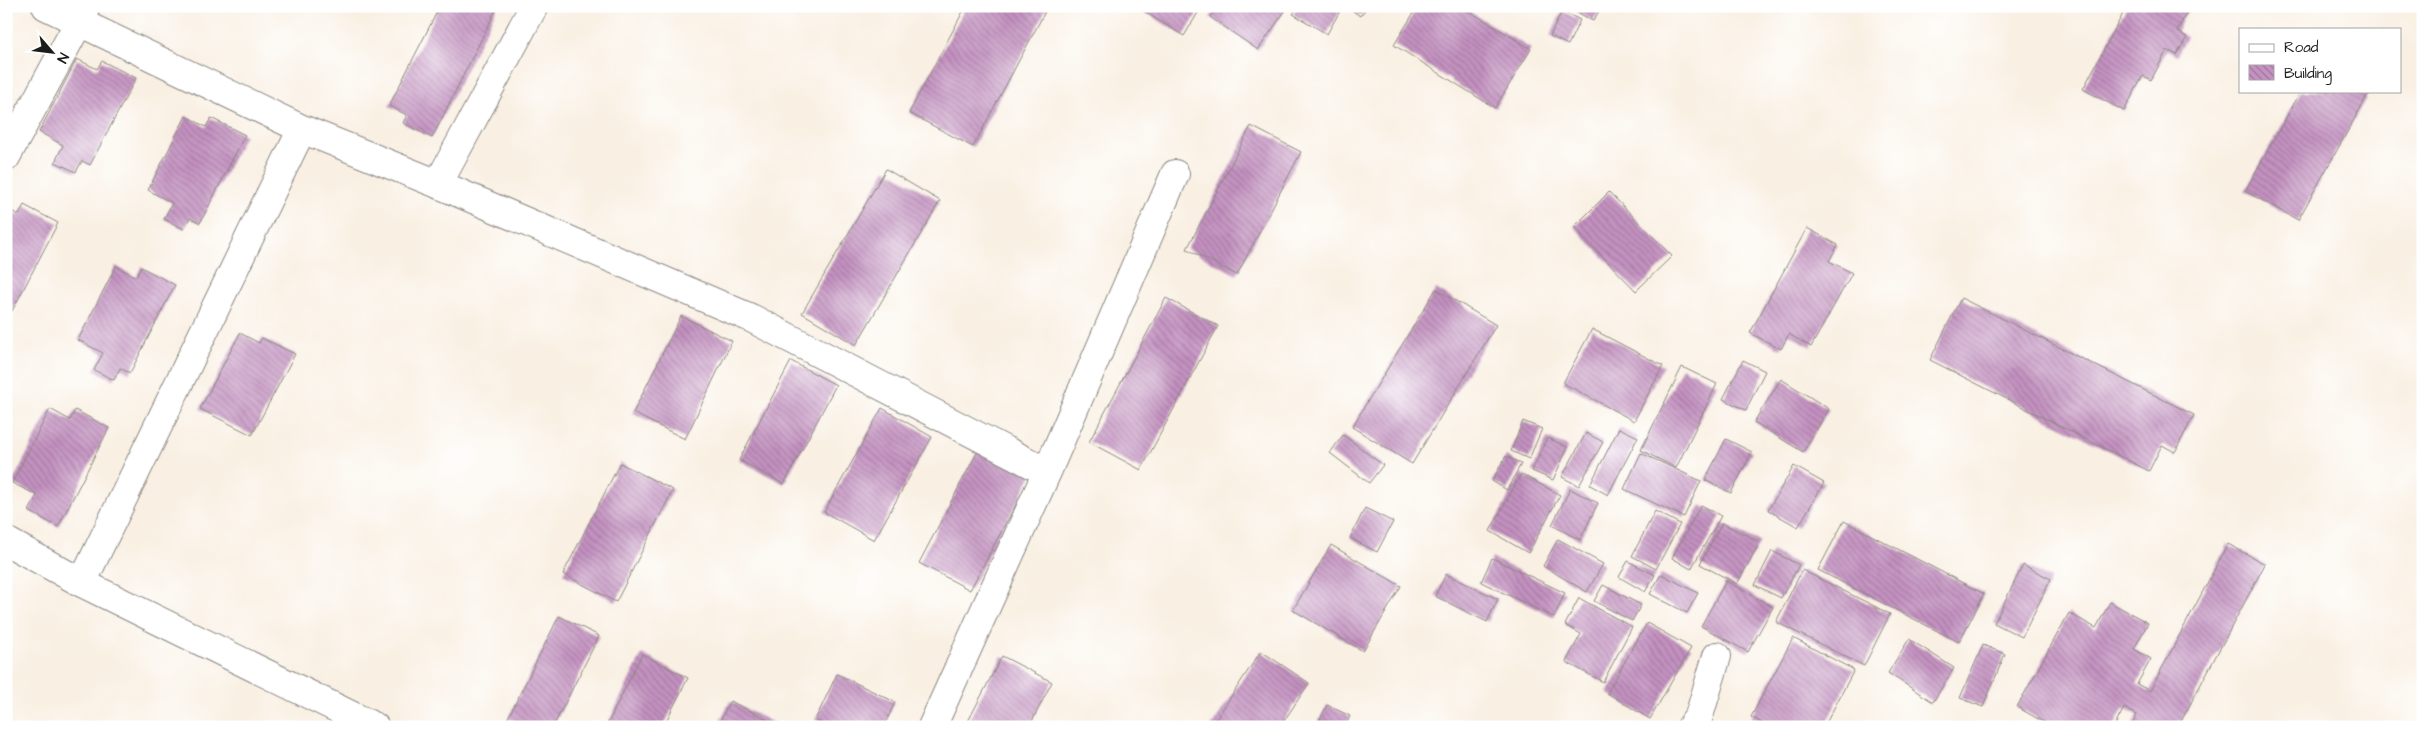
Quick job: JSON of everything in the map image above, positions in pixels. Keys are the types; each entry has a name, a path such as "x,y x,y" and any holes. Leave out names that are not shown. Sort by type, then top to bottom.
{"street":[{"path":"46,6 82,14 302,128 751,318 1047,472"},
{"path":"438,184 534,6"},
{"path":"6,157 82,14"},
{"path":"82,583 302,128"},
{"path":"932,727 1047,472 1175,174"},
{"path":"6,541 82,583 375,727"},
{"path":"1691,727 1699,716 1717,656"}],"building":[{"path":"440,6 498,6 432,138 403,123 407,115 389,106"},
{"path":"966,6 1048,6 973,147 909,113"},
{"path":"1135,6 1202,6 1184,36"},
{"path":"1218,6 1279,6 1285,11 1258,50 1210,17"},
{"path":"1298,6 1332,6 1340,11 1327,34 1293,14"},
{"path":"1346,6 1368,6 1360,16"},
{"path":"1418,6 1461,6 1531,49 1495,108 1394,45"},
{"path":"1580,6 1602,6 1593,21 1577,12"},
{"path":"2127,6 2190,6 2177,31 2187,37 2177,55 2167,50 2151,80 2143,76 2124,111 2083,89"},
{"path":"1562,11 1580,20 1568,45 1550,36"},
{"path":"77,59 97,69 102,61 136,78 90,165 82,161 76,172 55,162 63,145 39,132"},
{"path":"2300,92 2369,92 2298,220 2245,191"},
{"path":"186,116 206,127 211,118 245,135 200,223 190,218 184,229 164,219 172,203 148,190"},
{"path":"1251,126 1301,152 1237,275 1187,249"},
{"path":"886,169 940,201 856,345 802,313"},
{"path":"1609,192 1672,256 1636,291 1574,227"},
{"path":"24,205 58,223 12,311 6,307 6,208 19,215"},
{"path":"1807,228 1838,245 1829,261 1852,273 1811,347 1789,334 1781,349 1750,333"},
{"path":"116,266 136,277 141,267 175,285 130,373 120,368 114,380 94,370 103,353 78,340"},
{"path":"1436,289 1496,325 1412,464 1352,427"},
{"path":"1166,298 1218,326 1141,470 1089,442"},
{"path":"1961,298 2194,415 2175,452 2162,445 2149,471 1930,360"},
{"path":"681,316 732,341 685,439 633,413"},
{"path":"1592,329 1663,366 1634,421 1563,383"},
{"path":"240,333 259,343 262,338 295,354 252,435 200,409"},
{"path":"1743,360 1765,371 1746,410 1723,399"},
{"path":"791,361 836,385 784,484 739,460"},
{"path":"1682,367 1717,384 1676,468 1641,450"},
{"path":"1781,379 1829,409 1803,452 1754,422"},
{"path":"882,408 932,437 874,540 824,512"},
{"path":"50,409 70,420 75,410 109,428 58,527 29,511 37,495 12,483"},
{"path":"1523,421 1542,429 1529,459 1511,451"},
{"path":"1619,428 1638,437 1608,495 1590,485"},
{"path":"1586,433 1603,442 1579,486 1562,477"},
{"path":"1343,435 1383,465 1369,483 1330,453"},
{"path":"1547,438 1568,447 1553,480 1532,471"},
{"path":"1726,439 1752,452 1731,493 1705,480"},
{"path":"982,443 1034,471 970,590 919,563"},
{"path":"1641,453 1701,481 1684,517 1624,489"},
{"path":"1506,456 1521,464 1507,490 1492,481"},
{"path":"620,463 673,490 616,602 563,574"},
{"path":"1794,466 1824,483 1798,527 1768,510"},
{"path":"1521,474 1560,495 1528,553 1490,531"},
{"path":"1570,489 1598,503 1580,540 1552,525"},
{"path":"1701,505 1721,516 1691,569 1672,558"},
{"path":"1365,508 1393,522 1377,552 1350,538"},
{"path":"1655,511 1680,524 1656,569 1632,556"},
{"path":"1844,521 1984,594 1959,642 1818,570"},
{"path":"1722,523 1760,542 1737,584 1700,564"},
{"path":"1558,539 1603,564 1587,592 1543,566"},
{"path":"2228,544 2265,564 2178,727 2131,727 2137,715 2124,708 2114,727 2048,727 2049,725 2017,707 2069,613 2096,628 2110,602 2148,623 2134,649 2151,659 2137,684 2150,691"},
{"path":"1331,545 1401,586 1363,651 1293,610"},
{"path":"1772,551 1799,565 1781,598 1755,585"},
{"path":"1492,558 1565,593 1554,617 1481,582"},
{"path":"1628,561 1655,575 1645,592 1619,577"},
{"path":"2023,565 2051,579 2022,637 1994,623"},
{"path":"1802,570 1890,614 1864,666 1776,622"},
{"path":"1446,574 1498,599 1487,622 1435,596"},
{"path":"1661,574 1698,593 1687,613 1650,594"},
{"path":"1726,581 1773,607 1748,652 1701,626"},
{"path":"1603,585 1641,605 1632,621 1594,601"},
{"path":"1579,598 1632,627 1603,682 1566,662 1581,634 1565,625"},
{"path":"559,616 599,636 553,727 525,727 508,718"},
{"path":"1647,623 1691,648 1650,719 1607,693"},
{"path":"1793,638 1854,670 1824,727 1769,727 1751,717"},
{"path":"1909,639 1954,668 1933,702 1888,673"},
{"path":"1983,645 2005,654 1983,707 1960,698"},
{"path":"1261,651 1309,683 1280,727 1211,727"},
{"path":"642,654 688,678 663,727 606,727"},
{"path":"1002,656 1052,682 1029,727 965,727"},
{"path":"837,674 895,702 884,727 829,727 815,720"},
{"path":"730,701 774,723 772,727 717,727"},
{"path":"1327,705 1350,716 1345,727 1316,727"}]}
